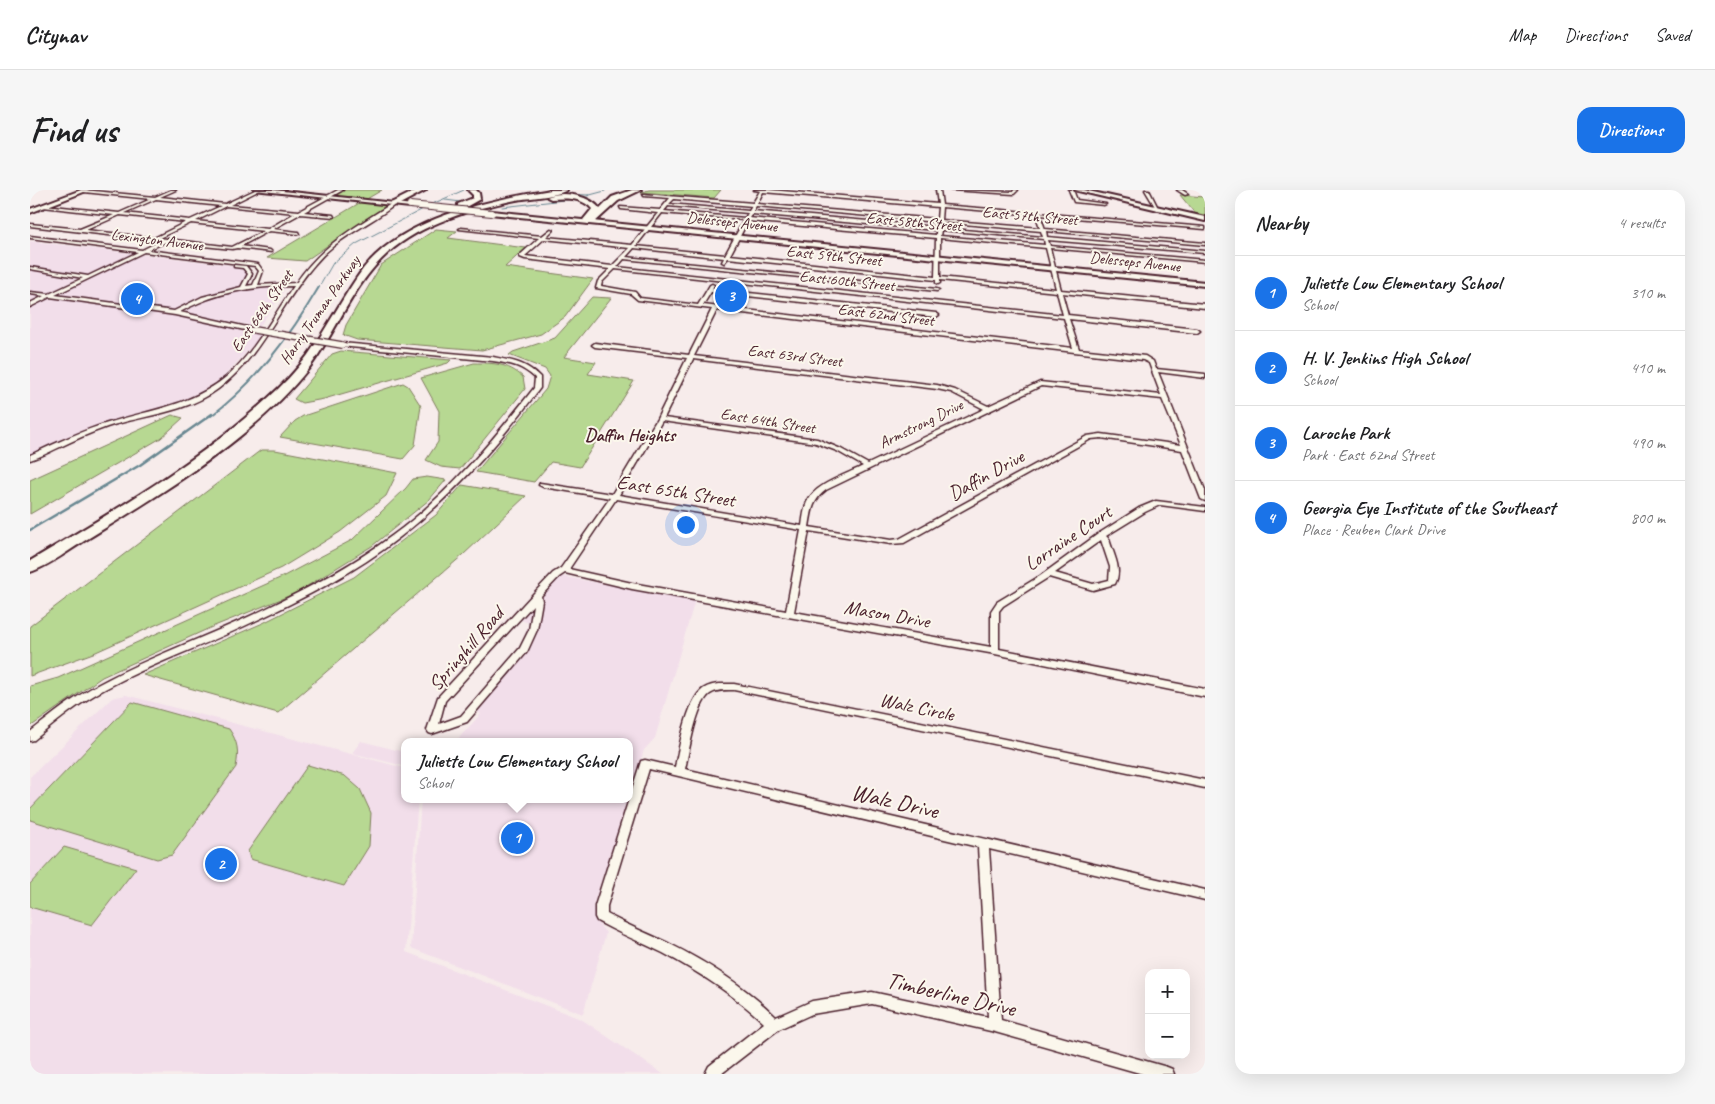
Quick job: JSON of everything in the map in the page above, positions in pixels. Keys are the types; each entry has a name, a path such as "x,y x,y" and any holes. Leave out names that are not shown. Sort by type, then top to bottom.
{"highway":[{"path":"395,203 416,190"},
{"path":"395,203 423,190"},
{"name":"Harry Truman Parkway","path":"33,552 168,470 243,414 267,392 298,358 366,258 399,236 436,218 484,202 545,190"},
{"name":"Harry Truman Parkway","path":"30,567 148,495 209,453 256,416 301,370 318,348 373,264 395,245 432,224 496,203 564,190"},
{"path":"381,244 417,223 476,199 478,197 473,191"},
{"path":"588,222 615,199 641,192"},
{"path":"432,224 499,205 561,196 582,199 594,205 596,208 587,220 588,222"},
{"path":"30,574 136,506 209,453"}],"main road":[{"path":"30,211 85,190"},
{"name":"Delesseps Avenue","path":"257,190 1205,284"},
{"path":"1077,190 1205,219"}],"street":[{"path":"85,190 333,216"},
{"path":"80,231 174,190"},
{"path":"155,239 257,190"},
{"path":"236,247 341,190"},
{"path":"756,190 1205,228"},
{"path":"702,304 762,190"},
{"path":"935,334 940,205 938,190"},
{"path":"952,190 1007,194 1014,193 1016,190"},
{"path":"1071,190 1075,201 1104,204"},
{"path":"1147,190 1158,209"},
{"path":"1179,190 1186,194"},
{"name":"East 57th Street","path":"641,192 673,197 1205,244"},
{"path":"614,268 634,247 673,197"},
{"name":"East 66th Street","path":"30,458 91,431 187,404 215,389 237,369 261,341 312,264 327,250 395,203"},
{"path":"667,205 1205,252"},
{"path":"30,207 192,221 298,233"},
{"name":"East 58th Street","path":"621,208 1205,261"},
{"path":"1038,214 1054,268 1065,317 1076,349"},
{"path":"30,225 270,251"},
{"name":"East 59th Street","path":"461,229 1205,306"},
{"path":"543,238 551,230"},
{"name":"East 60th Street","path":"543,238 522,256 614,268 1197,331"},
{"name":"Lexington Avenue","path":"30,239 56,240 245,263"},
{"name":"Lexington Avenue","path":"30,239 239,266"},
{"path":"50,243 56,240"},
{"path":"32,303 166,240"},
{"path":"624,258 937,290"},
{"path":"239,266 245,263 256,265 260,268 260,278 255,286"},
{"path":"239,266 244,267 250,274 243,287"},
{"path":"30,268 88,277"},
{"name":"East 62nd Street","path":"614,268 599,283 598,287 633,293 638,299 702,304 715,308 1136,356 1151,362 1154,370"},
{"path":"175,312 200,299 243,287 298,284"},
{"path":"709,290 936,315"},
{"path":"30,294 175,312 254,330 342,345 467,356 517,363 529,369 538,378 537,388 446,493 398,535 368,556 310,590 248,621 102,687 57,716 30,737"},
{"name":"Springhill Road","path":"537,595 538,601 533,630 524,650 464,719 432,730 441,700 537,595 556,575 564,570 614,497 660,419 692,358 715,308"},
{"name":"East 63rd Street","path":"595,345 937,387 953,391 987,408"},
{"path":"1205,376 1154,370 1205,499"},
{"name":"Armstrong Drive","path":"789,615 810,503 815,494 823,488 1040,384 1165,397"},
{"name":"East 64th Street","path":"660,419 818,441 839,450 867,466"},
{"name":"Daffin Drive","path":"805,528 891,542 902,541 1089,436 1184,448"},
{"name":"East 65th Street","path":"543,485 805,528"},
{"name":"Lorraine Court","path":"995,651 995,612 1000,604 1142,510 1159,503 1205,509"},
{"path":"1047,574 1092,587 1112,582 1115,577 1114,570 1105,539 1101,536"},
{"name":"Mason Drive","path":"564,570 632,586 995,651 1205,693"},
{"name":"Walz Circle","path":"679,772 697,702 705,692 718,687 734,687 1205,784"},
{"name":"Walz Drive","path":"633,800 644,764 1205,895"},
{"name":"Walz Drive","path":"623,832 632,803"},
{"path":"623,832 601,906 602,917 622,929 666,949 710,974 766,1015 774,1024"},
{"path":"983,843 995,1025"},
{"name":"Timberline Drive","path":"712,1074 774,1024 812,1008 872,998 995,1025 1167,1074"}],"shaded area":[{"path":"30,241 223,264 243,268 249,273 245,282 258,287 287,286 259,327 173,310 30,292"},
{"path":"30,295 168,313 262,335 222,379 185,402 92,429 30,456"},
{"path":"560,576 695,600 655,738 644,750 633,785 633,738 459,738 481,714 467,707 521,645 529,623 521,620"},
{"path":"126,695 401,767 401,803 418,803 406,952 581,1019 663,1074 30,1074 30,777 112,698"},
{"path":"361,741 401,751 401,765 352,753"},
{"path":"421,803 627,803 593,906 597,922 606,933 583,1014 411,948"}],"green space":[{"path":"345,190 382,190 365,200 335,196"},
{"path":"649,190 721,190 714,198 641,192"},
{"path":"1180,195 1205,197 1205,217 1197,216"},
{"path":"361,202 387,205 305,261 267,258"},
{"path":"436,229 457,231 448,238 526,248 505,267 593,279 565,317 541,334 482,350 357,340 343,335 346,325 381,265"},
{"path":"592,297 611,298 564,357 596,362 588,374 634,381 580,467 551,462 534,482 476,472 546,389 550,376 545,369 509,355 555,338"},
{"path":"341,351 451,360 448,363 324,399 302,403 294,399 332,354"},
{"path":"474,363 506,366 523,377 525,389 460,469 441,467 426,460 438,442 439,411 421,378"},
{"path":"403,383 408,386 421,406 415,445 403,459 280,437 295,421 303,416"},
{"path":"172,415 183,418 161,438 30,514 30,480"},
{"path":"261,450 275,450 397,473 386,496 340,532 281,568 96,652 30,676 30,626"},
{"path":"427,477 446,480 429,500 372,546 296,593 212,627 102,677 30,727 30,686 58,678 282,577 352,540 413,479"},
{"path":"462,485 526,496 463,555 278,713 143,675 263,623 354,577 436,515"},
{"path":"132,702 229,729 237,747 236,767 172,855 157,859 30,820 30,809"},
{"path":"308,765 345,776 360,789 371,813 369,846 344,886 250,859 248,851"},
{"path":"64,847 136,868 92,925 30,907 30,884"}],"waterway":[{"path":"430,205 464,190"},
{"path":"590,195 605,191"},
{"path":"553,194 590,195"},
{"path":"502,207 573,199"},
{"path":"445,200 461,202"},
{"path":"318,289 333,263 356,244 425,208"},
{"path":"211,416 258,373 284,340 319,287"},
{"path":"30,530 140,465 212,414"}],"place":[{"name":"Laroche Park","path":"731,296"},
{"name":"Georgia Eye Institute of the Southeast","path":"137,299"},
{"name":"Juliette Low Elementary School","path":"517,838"},
{"name":"H. V. Jenkins High School","path":"221,864"}],"district":[{"name":"Daffin Heights","path":"630,435"}]}
